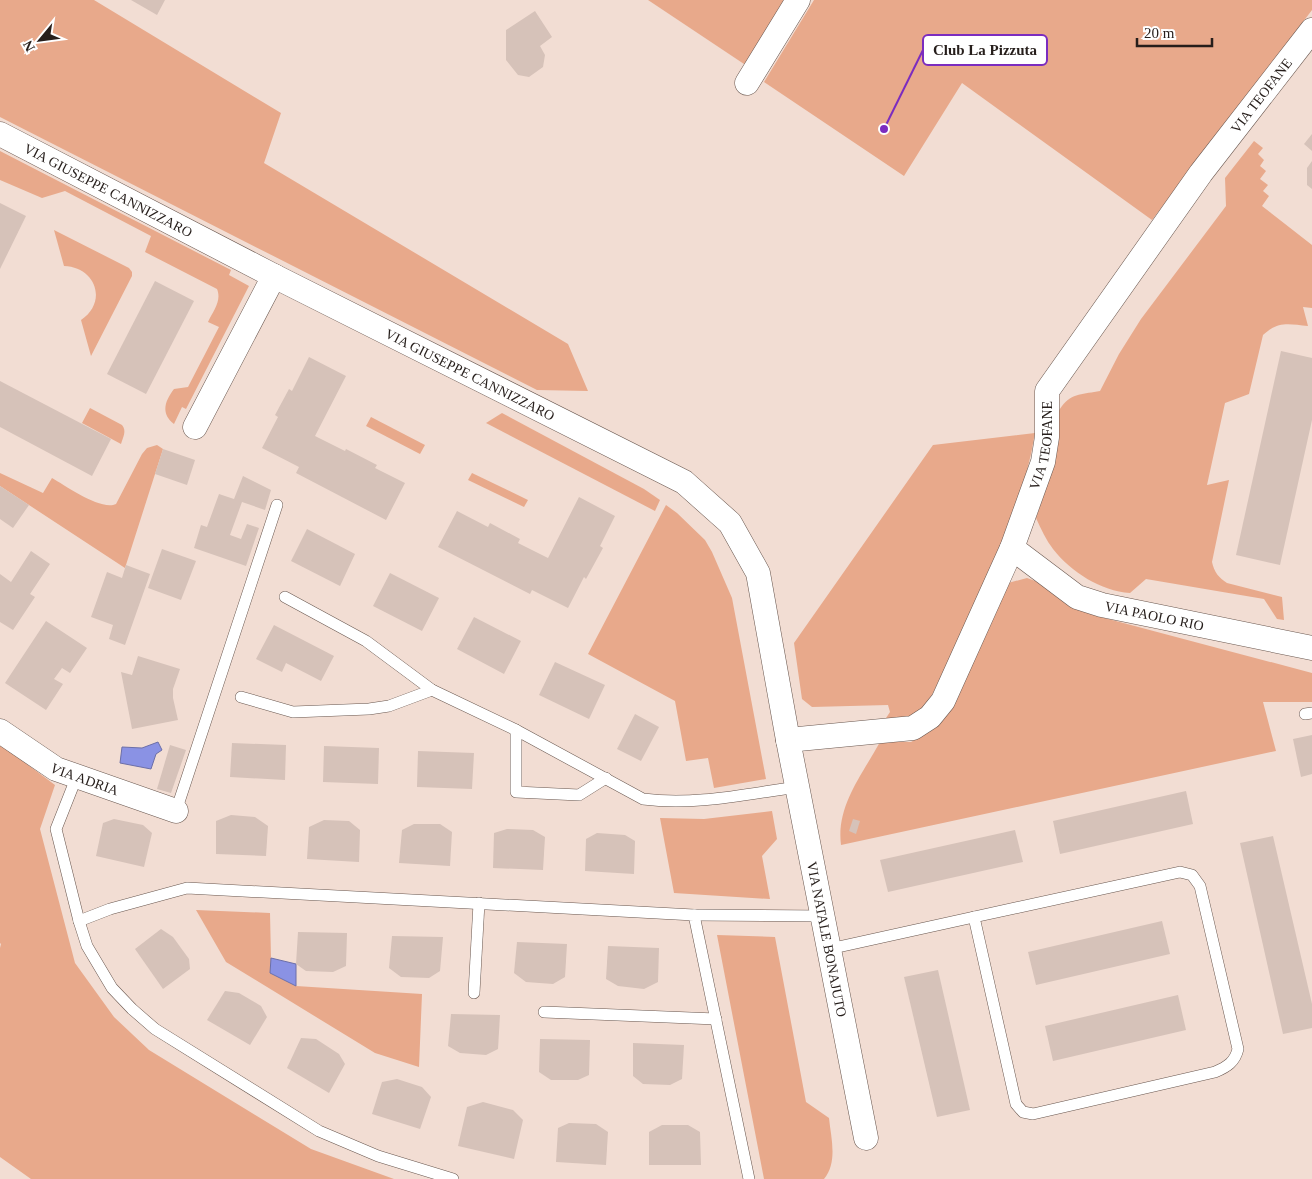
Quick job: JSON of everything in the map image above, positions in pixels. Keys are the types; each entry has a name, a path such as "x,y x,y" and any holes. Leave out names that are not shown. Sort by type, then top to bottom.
{"street":[{"path":"747,83 798,0"},
{"name":"VIA TEOFANE","path":"788,740 913,728 930,717 943,701 1012,548 1043,462 1047,437 1047,391 1201,173 1312,30"},
{"name":"VIA GIUSEPPE CANNIZZARO","path":"0,134 274,276 684,482 730,523 758,573 788,740"},
{"path":"195,427 274,276"},
{"name":"VIA PAOLO RIO","path":"1012,548 1077,597 1102,605 1312,648"},
{"name":"VIA ADRIA","path":"0,731 56,769 176,811"},
{"name":"VIA NATALE BONAJUTO","path":"788,740 866,1138"}],"lane":[{"path":"176,811 276,505"},
{"path":"284,597 366,641 432,690 516,730 643,799 666,802 693,801 797,787"},
{"path":"241,697 293,712 369,709 389,706 432,690"},
{"path":"516,730 516,792 579,795 606,778"},
{"path":"77,776 56,829 87,946 112,988 155,1029 319,1131 378,1156 452,1179"},
{"path":"829,949 974,917 1180,872 1192,875 1200,886 1205,905 1238,1049 1235,1059 1226,1068 1215,1072 1034,1114 1023,1112 1016,1104 974,917"},
{"path":"79,921 110,909 187,888 694,915 822,916"},
{"path":"474,992 479,904"},
{"path":"694,915 749,1179"},
{"path":"544,1012 716,1019"}],"shaded area":[{"path":"0,0 94,0 281,113 264,163 568,344 588,391 537,390 0,117"},
{"path":"648,0 788,0 751,61 744,64"},
{"path":"814,0 1312,0 1312,10 1152,220 962,83 904,176 764,82"},
{"path":"1254,141 1263,148 1258,154 1264,160 1260,166 1266,171 1260,179 1268,185 1263,191 1269,196 1262,206 1312,245 1312,308 1303,307 1308,326 1279,325 1263,335 1249,394 1225,403 1207,485 1229,480 1212,562 1216,572 1227,583 1282,597 1284,620 1277,619 1264,599 1146,579 1130,593 1108,589 1078,573 1060,557 1048,542 1036,518 1054,459 1058,439 1057,418 1059,410 1074,396 1100,391 1119,354 1141,319 1226,206 1225,178"},
{"path":"0,151 231,270 229,275 249,286 186,409 182,407 174,424 167,416 166,403 174,389 188,387 219,327 208,322 218,302 217,289 145,252 151,236 65,191 42,198 0,180"},
{"path":"54,230 129,268 132,272 132,276 91,356 81,320 89,313 94,304 95,287 91,279 84,272 64,266"},
{"path":"90,408 122,425 124,436 121,444 82,423"},
{"path":"502,413 644,489 660,500 655,511 486,423"},
{"path":"371,417 425,445 420,454 366,426"},
{"path":"1035,433 1028,467 1007,534 964,630 933,693 922,710 912,716 882,724 890,712 888,705 812,707 802,699 794,643 933,445"},
{"path":"157,445 163,449 125,568 0,486 0,473 43,493 52,478 93,501 102,504 116,504 142,454 147,448"},
{"path":"472,473 528,500 524,507 468,480"},
{"path":"666,505 705,540 732,598 766,779 714,788 708,758 686,761 675,701 588,654"},
{"path":"1027,578 1038,582 1097,616 1312,673 1312,702 1263,702 1276,751 841,845 842,817 846,804 880,742 911,742 936,727 1008,583"},
{"path":"0,744 55,785 40,829 75,963 114,1017 149,1050 311,1149 394,1179 31,1179 0,1157"},
{"path":"772,811 777,839 762,856 770,899 674,893 660,818 704,819"},
{"path":"196,910 270,913 270,973 296,986 422,994 419,1067 375,1053 226,962"},
{"path":"717,935 775,937 806,1102 829,1118 832,1158 831,1165 824,1179 764,1179"}],"water":[{"path":"158,742 162,750 156,754 151,769 120,763 122,747 142,748"},
{"path":"271,958 296,964 296,986 270,973"}],"building":[{"path":"131,0 165,0 157,15"},
{"path":"535,11 552,37 540,46 545,55 543,67 529,77 518,75 506,60 506,30"},
{"path":"1312,134 1312,151 1304,144"},
{"path":"1312,161 1312,189 1307,185 1307,168"},
{"path":"0,203 26,216 0,269"},
{"path":"155,281 194,301 146,394 107,374"},
{"path":"1281,351 1312,358 1312,420 1280,565 1236,555"},
{"path":"309,357 346,376 315,436 377,465 375,468 405,483 386,520 296,473 299,467 262,448 278,417 275,415 289,389 292,391"},
{"path":"0,381 111,439 92,476 0,427"},
{"path":"163,449 195,460 187,485 155,474"},
{"path":"243,476 271,490 265,510 242,502 230,535 241,539 247,524 259,528 246,566 194,548 201,525 207,527 219,494 234,499"},
{"path":"0,486 29,505 13,528 0,519"},
{"path":"579,497 615,516 600,546 603,548 586,579 584,577 568,608 532,590 530,594 438,547 457,511 488,527 490,523 520,539 518,543 548,558"},
{"path":"307,529 355,554 340,586 291,561"},
{"path":"162,549 196,561 181,600 148,588"},
{"path":"31,551 50,564 30,594 35,597 13,630 0,622 0,574 11,582"},
{"path":"126,565 150,574 125,645 109,639 113,625 91,617 107,572 122,578"},
{"path":"390,573 439,598 422,631 373,606"},
{"path":"474,617 521,641 504,674 457,649"},
{"path":"46,621 87,648 70,673 62,668 54,679 63,684 46,710 5,683"},
{"path":"274,625 334,656 321,681 286,663 282,672 256,659"},
{"path":"138,656 180,669 173,689 178,720 132,729 121,672 132,675"},
{"path":"555,662 605,685 589,719 539,695"},
{"path":"635,714 659,727 641,761 617,749"},
{"path":"1312,735 1312,774 1301,777 1293,739"},
{"path":"232,743 286,745 285,780 230,777"},
{"path":"170,745 186,750 171,793 157,789"},
{"path":"324,746 379,748 378,784 323,782"},
{"path":"418,751 474,753 472,789 417,787"},
{"path":"1186,791 1193,824 1060,854 1053,821"},
{"path":"231,815 255,817 268,826 266,856 216,854 216,821"},
{"path":"114,819 143,825 152,833 144,867 96,856 103,823"},
{"path":"853,819 860,821 856,834 849,831"},
{"path":"324,820 349,821 360,830 359,862 307,859 309,827"},
{"path":"414,824 440,824 452,832 450,866 399,863 402,830"},
{"path":"507,829 533,830 545,837 543,870 493,868 494,833"},
{"path":"1015,830 1023,862 888,892 880,860"},
{"path":"597,833 625,835 635,841 634,874 585,871 586,839"},
{"path":"1273,836 1312,1004 1312,1028 1283,1034 1240,843"},
{"path":"1162,921 1170,954 1036,985 1028,952"},
{"path":"161,929 173,937 189,959 190,969 163,989 135,949"},
{"path":"298,932 347,933 346,966 333,972 306,971 296,964"},
{"path":"392,936 443,937 440,971 429,978 401,977 389,968"},
{"path":"517,942 567,944 565,977 553,984 526,982 514,973"},
{"path":"608,946 659,948 658,982 644,989 618,986 606,979"},
{"path":"938,970 970,1110 937,1117 904,977"},
{"path":"225,991 239,993 261,1006 267,1017 250,1045 207,1020"},
{"path":"1178,995 1186,1030 1053,1061 1045,1026"},
{"path":"451,1014 500,1015 498,1049 486,1055 460,1053 448,1046"},
{"path":"301,1038 316,1039 339,1054 345,1064 329,1093 287,1068"},
{"path":"540,1039 590,1040 589,1075 578,1080 551,1080 539,1072"},
{"path":"633,1043 684,1045 682,1079 670,1085 643,1084 633,1076"},
{"path":"397,1079 422,1087 431,1097 420,1129 372,1114 382,1082"},
{"path":"483,1102 513,1110 523,1120 514,1159 458,1146 467,1107"},
{"path":"569,1123 596,1124 608,1132 606,1165 556,1162 558,1128"},
{"path":"662,1125 688,1125 700,1132 701,1165 649,1165 649,1132"}],"place":[{"name":"Club La Pizzuta","path":"884,129"}]}
